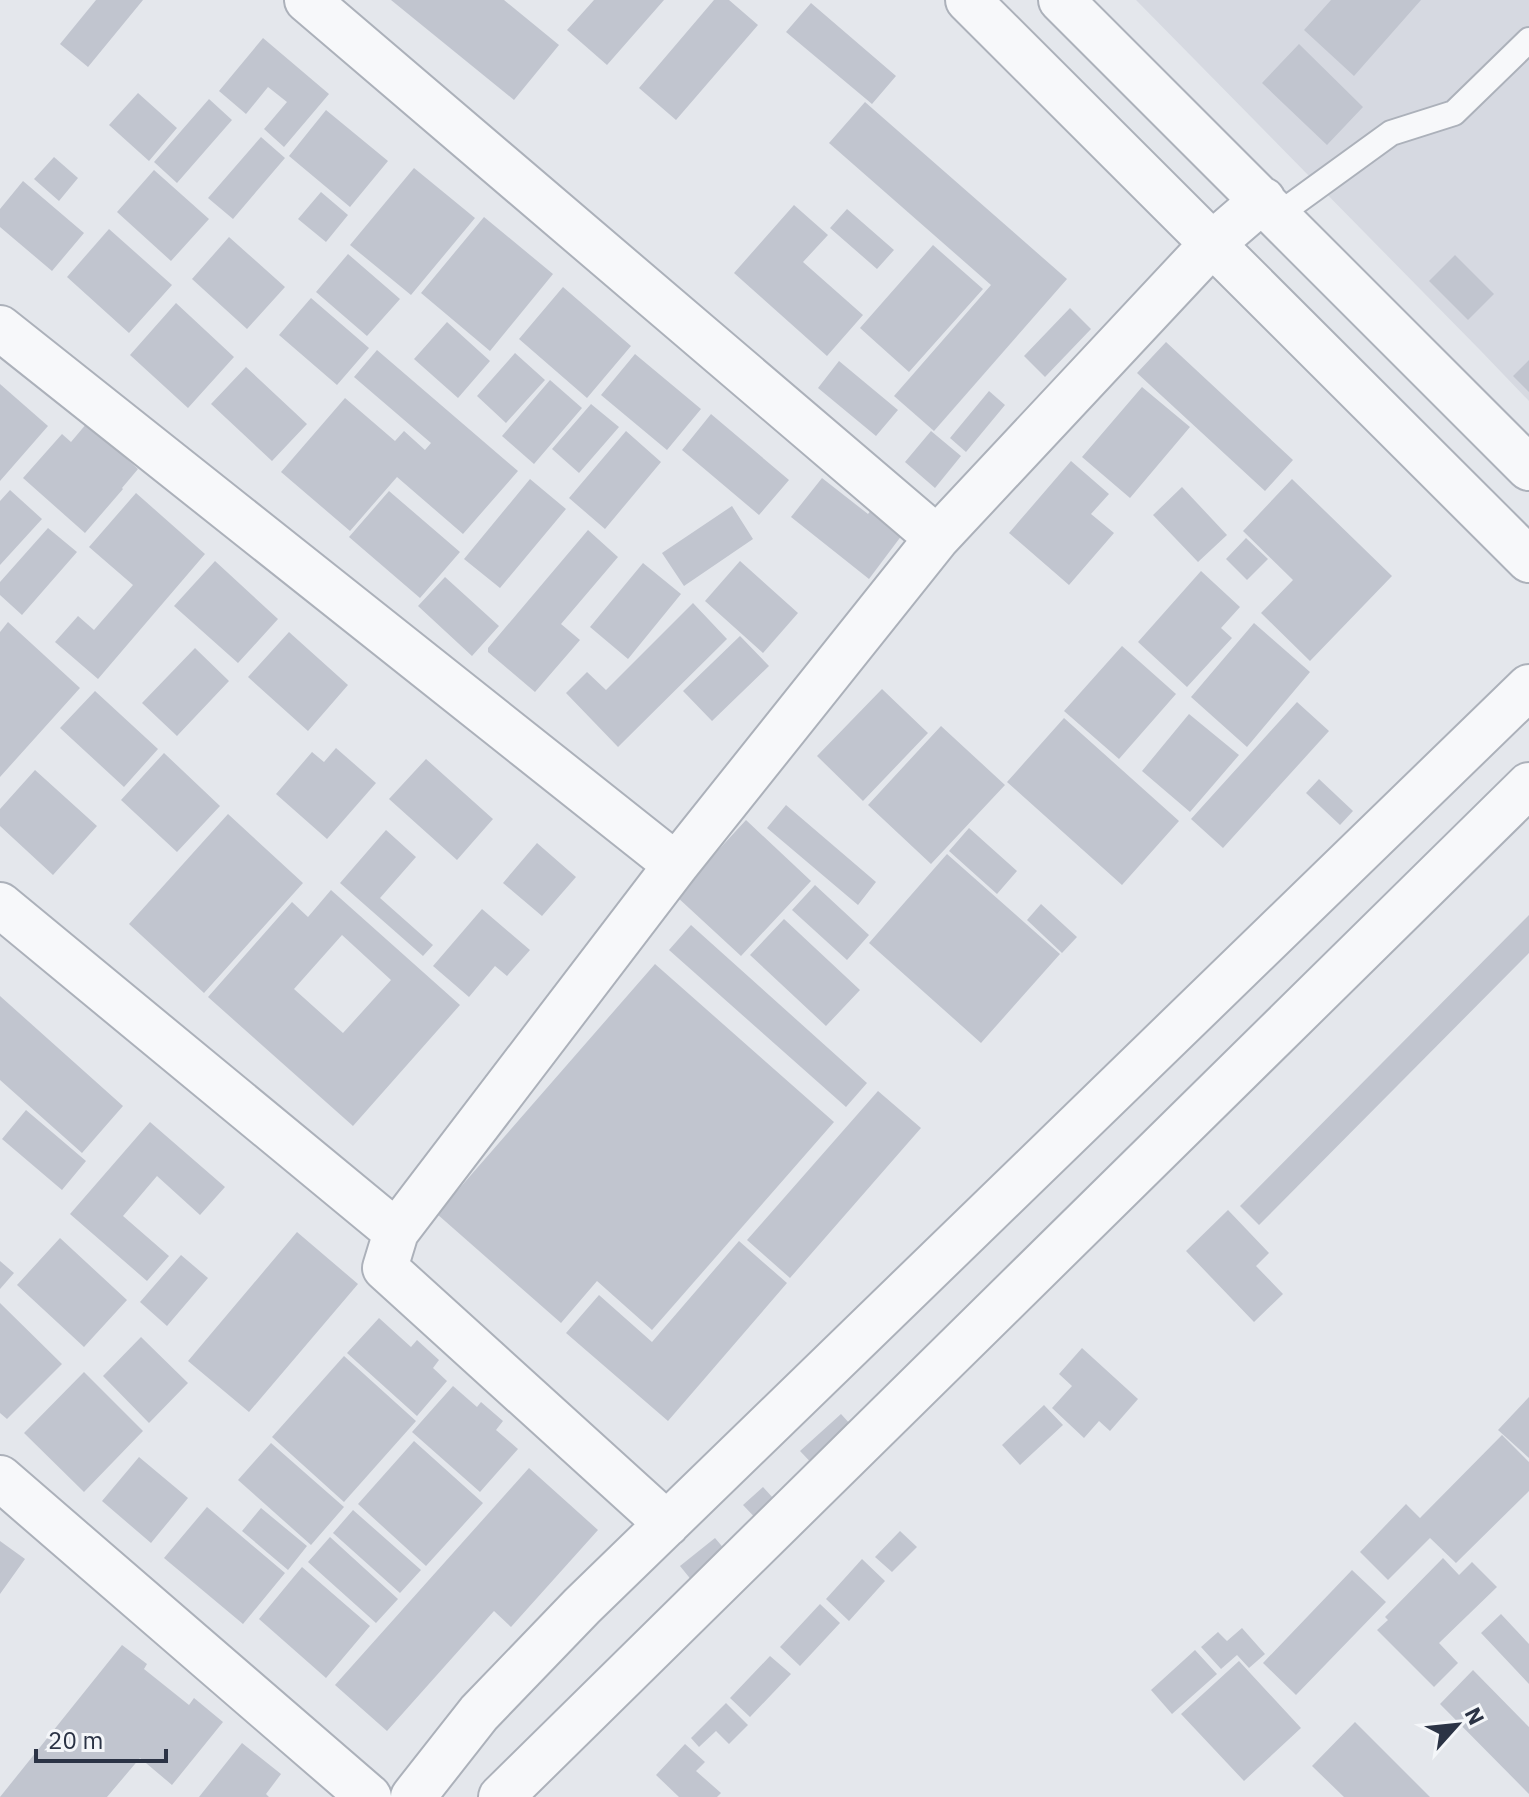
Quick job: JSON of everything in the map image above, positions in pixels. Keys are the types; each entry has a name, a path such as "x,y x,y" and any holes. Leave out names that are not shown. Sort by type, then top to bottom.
{"street":[{"path":"308,0 937,538"},
{"path":"968,0 1529,560"},
{"path":"1061,0 1529,468"},
{"path":"667,1524 385,1268 396,1232 676,865 937,538 1212,244 1270,208"},
{"path":"0,328 676,865"},
{"path":"413,1797 479,1713 582,1606 1529,687"},
{"path":"501,1797 1529,785"},
{"path":"0,905 396,1232"},
{"path":"0,1478 369,1797"}],"lane":[{"path":"1270,208 1391,133 1454,113 1529,40"}],"shaded area":[{"path":"1136,0 1529,0 1529,401 1480,350"}],"building":[{"path":"96,0 143,0 88,67 60,44"},
{"path":"391,0 504,0 559,45 514,100"},
{"path":"594,0 664,0 607,65 567,30"},
{"path":"714,0 729,0 758,25 676,120 639,88"},
{"path":"1331,0 1421,0 1354,76 1304,30"},
{"path":"811,3 896,76 872,104 786,32"},
{"path":"263,38 329,94 284,147 264,129 287,102 268,87 246,114 219,91"},
{"path":"1299,44 1363,107 1327,145 1262,83"},
{"path":"138,93 177,128 149,161 109,125"},
{"path":"209,99 232,120 177,183 154,162"},
{"path":"865,102 1067,279 934,431 894,396 991,285 829,143"},
{"path":"326,110 388,161 350,207 289,156"},
{"path":"261,137 285,158 233,219 208,198"},
{"path":"54,157 78,178 59,201 34,179"},
{"path":"414,168 475,218 411,295 350,245"},
{"path":"154,170 209,219 171,261 117,212"},
{"path":"23,181 84,233 52,271 0,227 0,209"},
{"path":"321,192 348,215 326,242 298,219"},
{"path":"794,205 828,235 803,262 863,315 827,356 734,273"},
{"path":"847,209 894,250 877,269 830,228"},
{"path":"484,217 553,274 490,351 421,293"},
{"path":"109,229 172,285 129,333 67,277"},
{"path":"229,237 285,287 247,329 192,279"},
{"path":"933,245 983,289 909,372 860,328"},
{"path":"348,254 400,299 367,336 316,292"},
{"path":"1455,255 1494,294 1468,320 1429,281"},
{"path":"563,287 631,346 587,398 519,339"},
{"path":"311,298 369,348 337,385 279,335"},
{"path":"176,303 234,357 188,408 130,355"},
{"path":"1070,308 1091,329 1045,377 1024,356"},
{"path":"447,322 490,361 458,398 414,359"},
{"path":"1166,342 1293,460 1265,491 1137,373"},
{"path":"377,350 518,471 463,534 397,477 350,531 281,472 345,398 395,441 404,431 425,450 431,443 354,377"},
{"path":"515,353 545,380 506,423 477,396"},
{"path":"635,354 701,409 667,450 601,395"},
{"path":"1529,360 1529,392 1513,376"},
{"path":"839,361 898,410 876,436 818,388"},
{"path":"246,367 307,424 272,461 211,404"},
{"path":"550,380 582,408 534,464 502,436"},
{"path":"0,384 48,426 0,481"},
{"path":"1142,387 1190,427 1130,498 1082,457"},
{"path":"989,391 1005,405 966,452 950,438"},
{"path":"591,404 619,427 579,473 552,449"},
{"path":"711,414 789,480 759,515 682,450"},
{"path":"87,423 138,469 85,533 23,478 62,434 71,442"},
{"path":"626,431 661,462 605,529 569,498"},
{"path":"931,431 961,456 935,488 905,462"},
{"path":"1071,461 1109,494 1091,514 1114,533 1069,585 1009,533"},
{"path":"822,478 868,514 877,503 908,527 869,579 791,517"},
{"path":"530,479 566,509 500,588 464,559"},
{"path":"1292,479 1392,576 1310,661 1261,613 1293,580 1243,531"},
{"path":"1182,487 1227,535 1198,562 1153,515"},
{"path":"10,490 42,519 0,565 0,501"},
{"path":"389,491 460,552 420,598 349,537"},
{"path":"136,493 205,554 98,679 55,642 78,616 94,630 133,585 89,547"},
{"path":"732,506 753,539 684,586 662,553"},
{"path":"48,528 77,552 22,615 0,595 0,582"},
{"path":"588,530 618,557 561,624 580,640 535,692 488,652 488,648"},
{"path":"1246,538 1268,559 1247,580 1226,559"},
{"path":"215,561 278,619 238,663 174,606"},
{"path":"740,561 798,613 763,653 705,601"},
{"path":"643,563 681,594 628,659 590,627"},
{"path":"1201,571 1240,607 1221,628 1232,638 1187,687 1138,642"},
{"path":"445,577 499,626 472,656 418,606"},
{"path":"693,603 727,639 618,747 566,693 587,672 606,690"},
{"path":"8,622 80,688 0,777 0,632"},
{"path":"1254,623 1310,672 1247,747 1191,697"},
{"path":"289,632 348,685 308,731 248,677"},
{"path":"740,636 769,666 712,721 683,691"},
{"path":"1122,646 1176,694 1119,759 1064,711"},
{"path":"195,648 229,681 177,736 142,703"},
{"path":"882,689 928,733 863,801 817,756"},
{"path":"95,691 158,749 124,787 60,728"},
{"path":"1297,702 1329,731 1223,848 1191,819"},
{"path":"1189,714 1239,755 1190,812 1142,771"},
{"path":"1064,718 1179,821 1122,885 1007,782"},
{"path":"941,726 1005,785 931,864 868,805"},
{"path":"336,748 376,783 327,839 276,794 312,752 324,762"},
{"path":"164,753 220,806 177,852 121,800"},
{"path":"426,759 493,819 457,860 389,799"},
{"path":"35,770 97,826 53,875 0,826 0,809"},
{"path":"1319,779 1353,811 1340,825 1306,793"},
{"path":"786,805 876,882 858,905 767,828"},
{"path":"228,814 303,883 204,993 129,924"},
{"path":"746,820 811,881 741,956 676,896"},
{"path":"969,828 1017,871 997,894 949,851"},
{"path":"386,830 416,857 380,898 433,945 423,956 340,883"},
{"path":"537,843 576,877 542,916 503,883"},
{"path":"947,854 1060,954 981,1043 869,943"},
{"path":"815,885 869,935 847,960 792,910"},
{"path":"331,890 460,1005 353,1126 208,997 292,902 308,917","holes":["342,935 391,980 343,1033 294,989"]},
{"path":"1041,904 1077,937 1062,953 1027,920"},
{"path":"482,909 530,950 507,976 495,966 469,997 433,966"},
{"path":"1529,915 1529,953 1259,1225 1240,1206"},
{"path":"784,919 860,990 826,1026 750,955"},
{"path":"691,925 867,1083 846,1107 669,950"},
{"path":"655,964 834,1122 652,1330 597,1281 561,1323 437,1214"},
{"path":"0,996 123,1106 82,1153 0,1080"},
{"path":"878,1091 921,1128 790,1278 747,1240"},
{"path":"26,1110 86,1161 62,1190 2,1139"},
{"path":"150,1122 225,1187 200,1215 157,1176 123,1216 169,1256 147,1281 70,1214"},
{"path":"1228,1210 1269,1253 1256,1266 1283,1294 1254,1322 1186,1251"},
{"path":"297,1232 358,1284 249,1412 188,1361"},
{"path":"60,1238 127,1300 84,1347 17,1285"},
{"path":"739,1241 787,1283 668,1421 566,1333 599,1295 652,1342"},
{"path":"181,1255 208,1278 167,1326 140,1302"},
{"path":"0,1261 14,1273 0,1289"},
{"path":"0,1303 62,1364 7,1419 0,1413"},
{"path":"379,1318 411,1347 417,1340 439,1360 433,1368 447,1381 417,1416 347,1353"},
{"path":"141,1337 188,1383 149,1423 103,1376"},
{"path":"1082,1348 1138,1399 1110,1431 1099,1421 1084,1438 1052,1408 1072,1386 1059,1374"},
{"path":"344,1356 416,1421 344,1502 272,1437"},
{"path":"84,1372 143,1431 84,1492 24,1433"},
{"path":"453,1386 477,1407 481,1402 503,1421 496,1430 518,1449 480,1492 412,1432"},
{"path":"1529,1397 1529,1458 1498,1430"},
{"path":"1044,1405 1063,1425 1020,1465 1002,1445"},
{"path":"841,1414 861,1436 821,1473 800,1451"},
{"path":"1502,1435 1529,1462 1529,1491 1456,1563 1430,1538 1388,1580 1360,1552 1406,1504 1420,1518"},
{"path":"414,1441 483,1503 426,1566 358,1504"},
{"path":"271,1443 344,1507 311,1545 238,1480"},
{"path":"139,1457 188,1498 151,1543 102,1501"},
{"path":"529,1468 598,1530 511,1627 494,1611 387,1731 335,1685"},
{"path":"763,1487 784,1510 765,1528 743,1505"},
{"path":"207,1507 285,1573 243,1624 164,1558"},
{"path":"261,1508 307,1546 288,1570 242,1531"},
{"path":"353,1510 421,1570 400,1593 333,1533"},
{"path":"900,1531 917,1547 892,1572 875,1557"},
{"path":"330,1537 398,1599 376,1623 308,1562"},
{"path":"715,1538 732,1558 697,1587 680,1566"},
{"path":"0,1541 25,1559 0,1594"},
{"path":"1443,1558 1459,1575 1472,1562 1497,1587 1439,1643 1458,1663 1434,1687 1377,1630 1388,1620 1385,1617"},
{"path":"862,1559 885,1581 849,1621 826,1599"},
{"path":"302,1567 370,1626 326,1678 259,1619"},
{"path":"1352,1570 1386,1602 1296,1695 1263,1663"},
{"path":"820,1604 840,1623 800,1666 780,1647"},
{"path":"1501,1614 1529,1644 1529,1684 1481,1633"},
{"path":"1242,1628 1265,1654 1249,1668 1237,1655 1221,1669 1201,1647 1218,1632 1227,1641"},
{"path":"122,1645 147,1664 144,1669 189,1705 194,1698 223,1722 172,1785 140,1758 107,1797 0,1797"},
{"path":"1195,1650 1217,1674 1172,1714 1151,1690"},
{"path":"770,1656 791,1674 750,1717 730,1698"},
{"path":"1239,1661 1301,1728 1244,1781 1181,1714"},
{"path":"1473,1670 1529,1727 1529,1794 1440,1704"},
{"path":"726,1703 748,1725 729,1744 716,1731 699,1747 691,1738"},
{"path":"1355,1722 1430,1797 1344,1797 1312,1766"},
{"path":"242,1743 281,1774 266,1794 269,1797 199,1797"},
{"path":"685,1744 705,1762 696,1771 721,1793 717,1797 679,1797 656,1775"}]}
